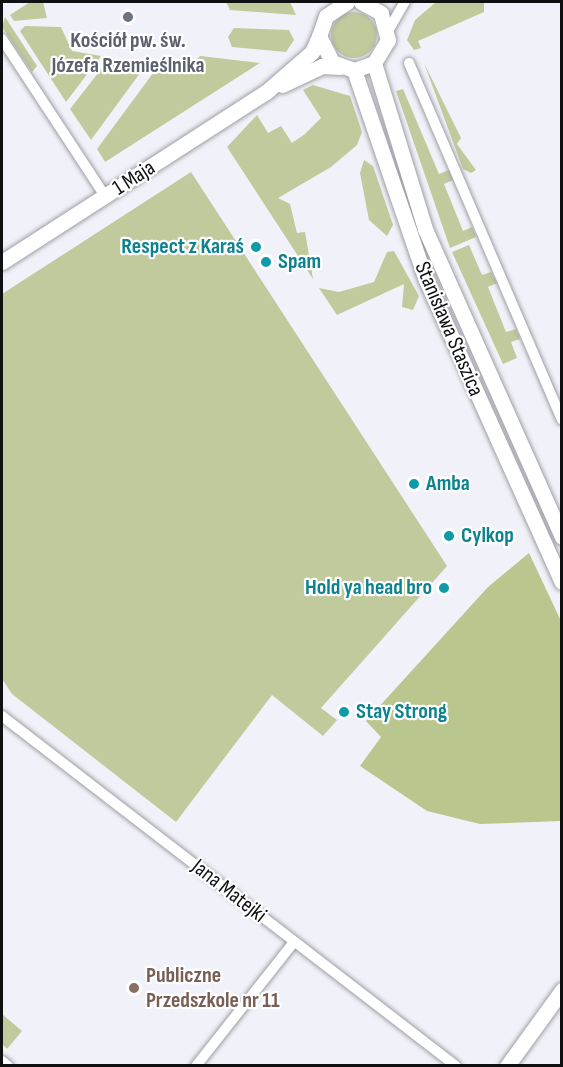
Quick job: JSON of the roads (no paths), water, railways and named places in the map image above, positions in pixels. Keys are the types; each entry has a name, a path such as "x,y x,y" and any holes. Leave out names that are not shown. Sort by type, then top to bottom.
{"street":[{"path":"320,2 320,30"},
{"name":"1 Maja","path":"266,92 312,52 320,30 332,9 347,2"},
{"path":"363,2 377,2"},
{"path":"363,2 381,13 388,31"},
{"path":"374,63 386,49 388,31 405,2"},
{"name":"Stanisława Staszica","path":"320,30 325,54 347,68 426,280 561,582"},
{"path":"2,39 105,196"},
{"name":"1 Maja","path":"2,262 266,92 322,66 347,68 374,63"},
{"name":"Stanisława Staszica","path":"374,63 425,229 561,537"},
{"path":"409,63 561,420"},
{"name":"Jana Matejki","path":"2,716 456,1065"},
{"path":"196,1065 294,942"},
{"path":"507,1065 561,990"},
{"path":"2,1061 8,1065"}],"place":[{"name":"Kościół pw. św. Józefa Rzemieślnika","path":"128,17"},
{"name":"Respect z Karaś","path":"256,247"},
{"name":"Spam","path":"266,262"},
{"name":"Amba","path":"414,484"},
{"name":"Cylkop","path":"449,536"},
{"name":"Hold ya head bro","path":"444,588"},
{"name":"Stay Strong","path":"344,712"},
{"name":"Publiczne Przedszkole nr 11","path":"134,988"}]}
